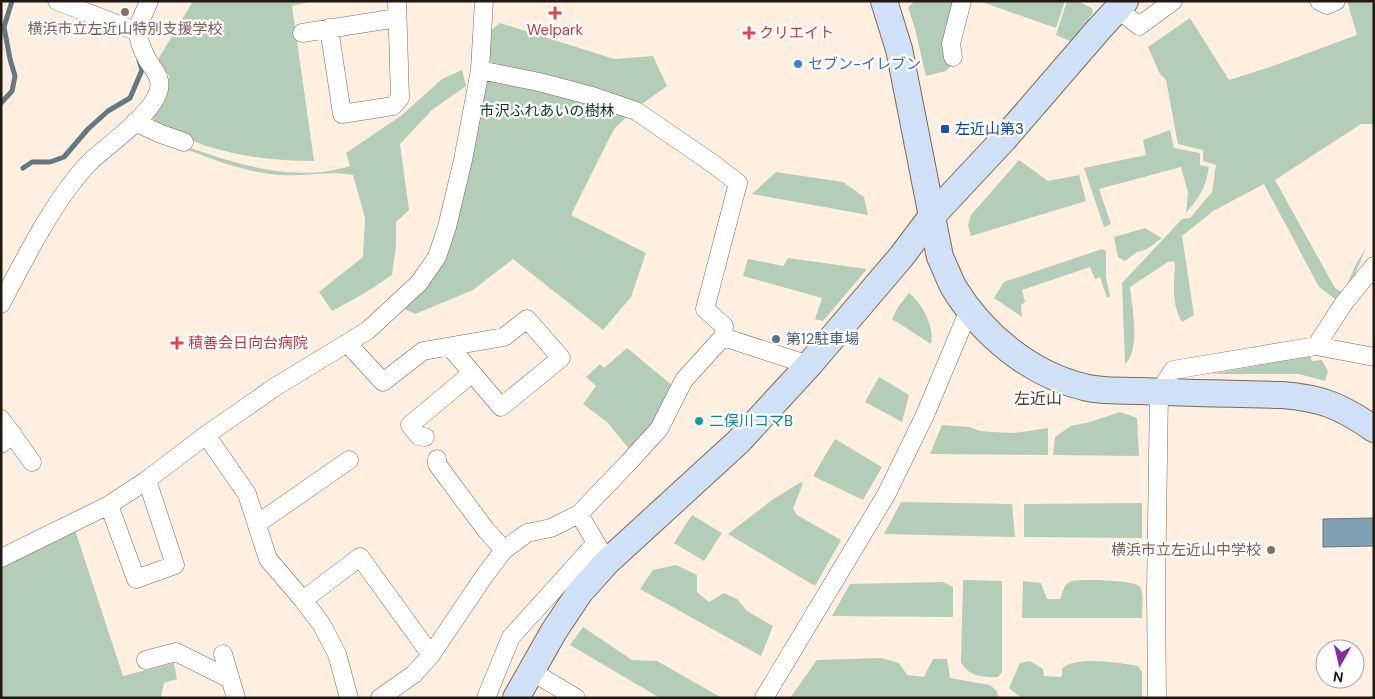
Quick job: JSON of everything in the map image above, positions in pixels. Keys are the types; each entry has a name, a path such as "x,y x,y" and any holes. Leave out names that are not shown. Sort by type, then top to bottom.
{"street":[{"path":"57,1 138,32"},
{"path":"1,304 47,222 70,186 89,164 152,104 159,89 158,76 144,55 138,32 149,1"},
{"path":"1,558 109,505 147,480 206,435 275,387 367,331 419,283 437,257 447,227 463,160 480,70 484,1"},
{"path":"884,1 900,49 940,257 953,286 969,310 986,330 1008,350 1056,378 1085,388 1306,397 1330,403 1352,414 1374,429"},
{"path":"953,57 951,44 962,1"},
{"path":"486,698 511,637 601,553 738,442 809,365 896,264 932,216 1004,139 1098,29 1122,5 1139,26 1173,1"},
{"path":"1319,1 1327,6 1336,1"},
{"path":"302,33 329,28 397,9 400,98 393,106 342,114 329,28"},
{"path":"380,698 414,674 431,655 485,574 504,550 527,533 550,528 579,514 628,464 659,429 684,380 723,337 724,326 705,309 738,183 712,163 636,112 583,94 539,82 480,70"},
{"path":"135,122 184,142"},
{"path":"1316,346 1344,303 1374,266"},
{"path":"764,698 886,495 925,415 969,310"},
{"path":"347,343 382,382 423,351 504,336 527,319 561,358 501,407 450,347"},
{"path":"723,337 809,365"},
{"path":"1157,698 1156,592 1159,392 1173,370 1316,346 1374,357"},
{"path":"425,437 419,436 410,425 471,374"},
{"path":"1,419 7,439 32,462"},
{"path":"206,435 247,494 268,559 322,625 337,654 349,698"},
{"path":"437,459 437,464 486,530 504,550"},
{"path":"257,524 349,460"},
{"path":"109,505 136,579 175,565 147,480"},
{"path":"579,514 601,553"},
{"path":"516,698 554,631 580,592 601,553"},
{"path":"303,600 360,557 431,655"},
{"path":"146,660 176,652 230,679"},
{"path":"223,654 236,698"},
{"path":"531,670 576,698"}],"green space":[{"path":"193,1 314,1 292,6 314,161 246,156 206,146 152,124 150,118 166,92 169,76 157,61"},
{"path":"915,1 959,1 950,32 950,67 946,71 926,76 908,7"},
{"path":"979,1 1065,1 1056,28"},
{"path":"1067,1 1077,1 1092,8 1093,13 1072,41 1056,35"},
{"path":"1347,1 1374,1 1374,124 1361,124 1275,180 1335,288 1342,292 1345,289 1356,264 1366,248 1349,289 1339,302 1319,287 1264,184 1213,211 1182,236 1194,315 1182,322 1178,315 1174,287 1175,264 1173,261 1168,262 1130,287 1134,316 1134,338 1133,349 1125,364 1122,283 1182,219 1190,218 1212,192 1216,165 1203,161 1203,150 1178,144 1166,80 1160,74 1148,47 1190,18 1229,80 1357,35"},
{"name":"市沢ふれあいの樹林","path":"500,23 614,59 653,56 667,86 635,109 614,129 571,215 646,253 631,297 603,330 513,259 473,290 415,314 403,308 435,273 486,34"},
{"path":"462,70 466,86 432,110 400,144 409,210 396,222 396,246 392,275 365,293 332,311 319,292 363,257 365,218 353,175 336,173 268,174 233,166 188,150 188,147 247,165 288,172 330,171 350,166 346,153 402,115 442,79"},
{"path":"1170,130 1174,148 1200,153 1200,165 1209,167 1206,182 1198,197 1186,213 1188,193 1181,167 1099,189 1111,224 1104,227 1084,168 1146,155 1143,140"},
{"path":"1019,160 1048,181 1079,175 1086,201 971,236 968,225 971,215"},
{"path":"776,172 843,182 864,197 868,215 752,194"},
{"path":"1145,228 1162,238 1125,261 1118,257 1114,237"},
{"path":"1102,249 1106,251 1106,277 1110,296 1107,298 1100,277 1095,279 1090,267 1022,290 1025,302 1021,305 1022,317 994,298 1004,282"},
{"path":"788,258 867,269 823,321 815,319 822,298 743,276 748,259 783,266"},
{"path":"909,293 923,309 931,330 931,344 892,319 898,307"},
{"path":"627,348 673,386 655,427 633,454 607,422 583,404 596,386 586,377 600,364 604,368"},
{"path":"1310,356 1312,361 1322,360 1328,371 1325,381 1299,374 1211,374"},
{"path":"879,377 909,395 902,422 865,402"},
{"path":"1120,412 1137,418 1139,456 1053,455 1055,437 1071,426"},
{"path":"942,425 970,427 980,431 1014,433 1048,428 1048,455 930,454"},
{"path":"835,439 882,467 863,500 813,476"},
{"path":"801,482 803,483 793,509 797,515 841,540 815,586 728,534 772,500"},
{"path":"901,502 1012,504 1015,537 884,534"},
{"path":"1142,503 1142,538 1024,537 1024,504"},
{"path":"692,515 722,533 704,561 674,543"},
{"path":"74,527 123,676 174,663 177,679 164,683 161,698 1,698 1,561"},
{"path":"676,565 697,575 697,592 709,602 724,593 737,599 747,611 773,626 761,656 640,589 653,570"},
{"path":"963,580 1002,581 1002,672 998,677 988,677 972,673 961,662"},
{"path":"1023,581 1041,583 1047,599 1060,599 1065,586 1072,581 1108,581 1136,585 1140,587 1142,593 1142,618 1022,618"},
{"path":"943,582 953,587 953,617 832,616 850,584"},
{"path":"583,627 632,660 657,661 722,698 660,698 570,645"},
{"path":"881,658 899,663 907,675 924,677 933,659 947,659 950,678 990,685 997,691 998,697 790,698 817,660"},
{"path":"1030,661 1043,669 1044,676 1061,677 1062,669 1077,662 1098,661 1138,666 1142,672 1142,698 1022,698 1009,688 1020,663"}],"water":[{"path":"1374,518 1374,546 1323,547 1323,519"}],"waterway":[{"path":"1,103 12,91 15,76 4,27 12,1"},
{"path":"23,168 32,162 50,162 64,157 88,129 108,111 130,98 142,70 139,60"}],"place":[{"name":"横浜市立左近山特別支援学校","path":"125,12"},
{"name":"Welpark","path":"555,13"},
{"name":"クリエイト","path":"749,33"},
{"name":"セブン-イレブン","path":"798,64"},
{"name":"左近山第3","path":"945,129"},
{"name":"第12駐車場","path":"776,339"},
{"name":"積善会日向台病院","path":"177,343"},
{"name":"二俣川コマB","path":"699,421"},
{"name":"横浜市立左近山中学校","path":"1271,550"}],"district":[{"name":"左近山","path":"1038,398"}]}
